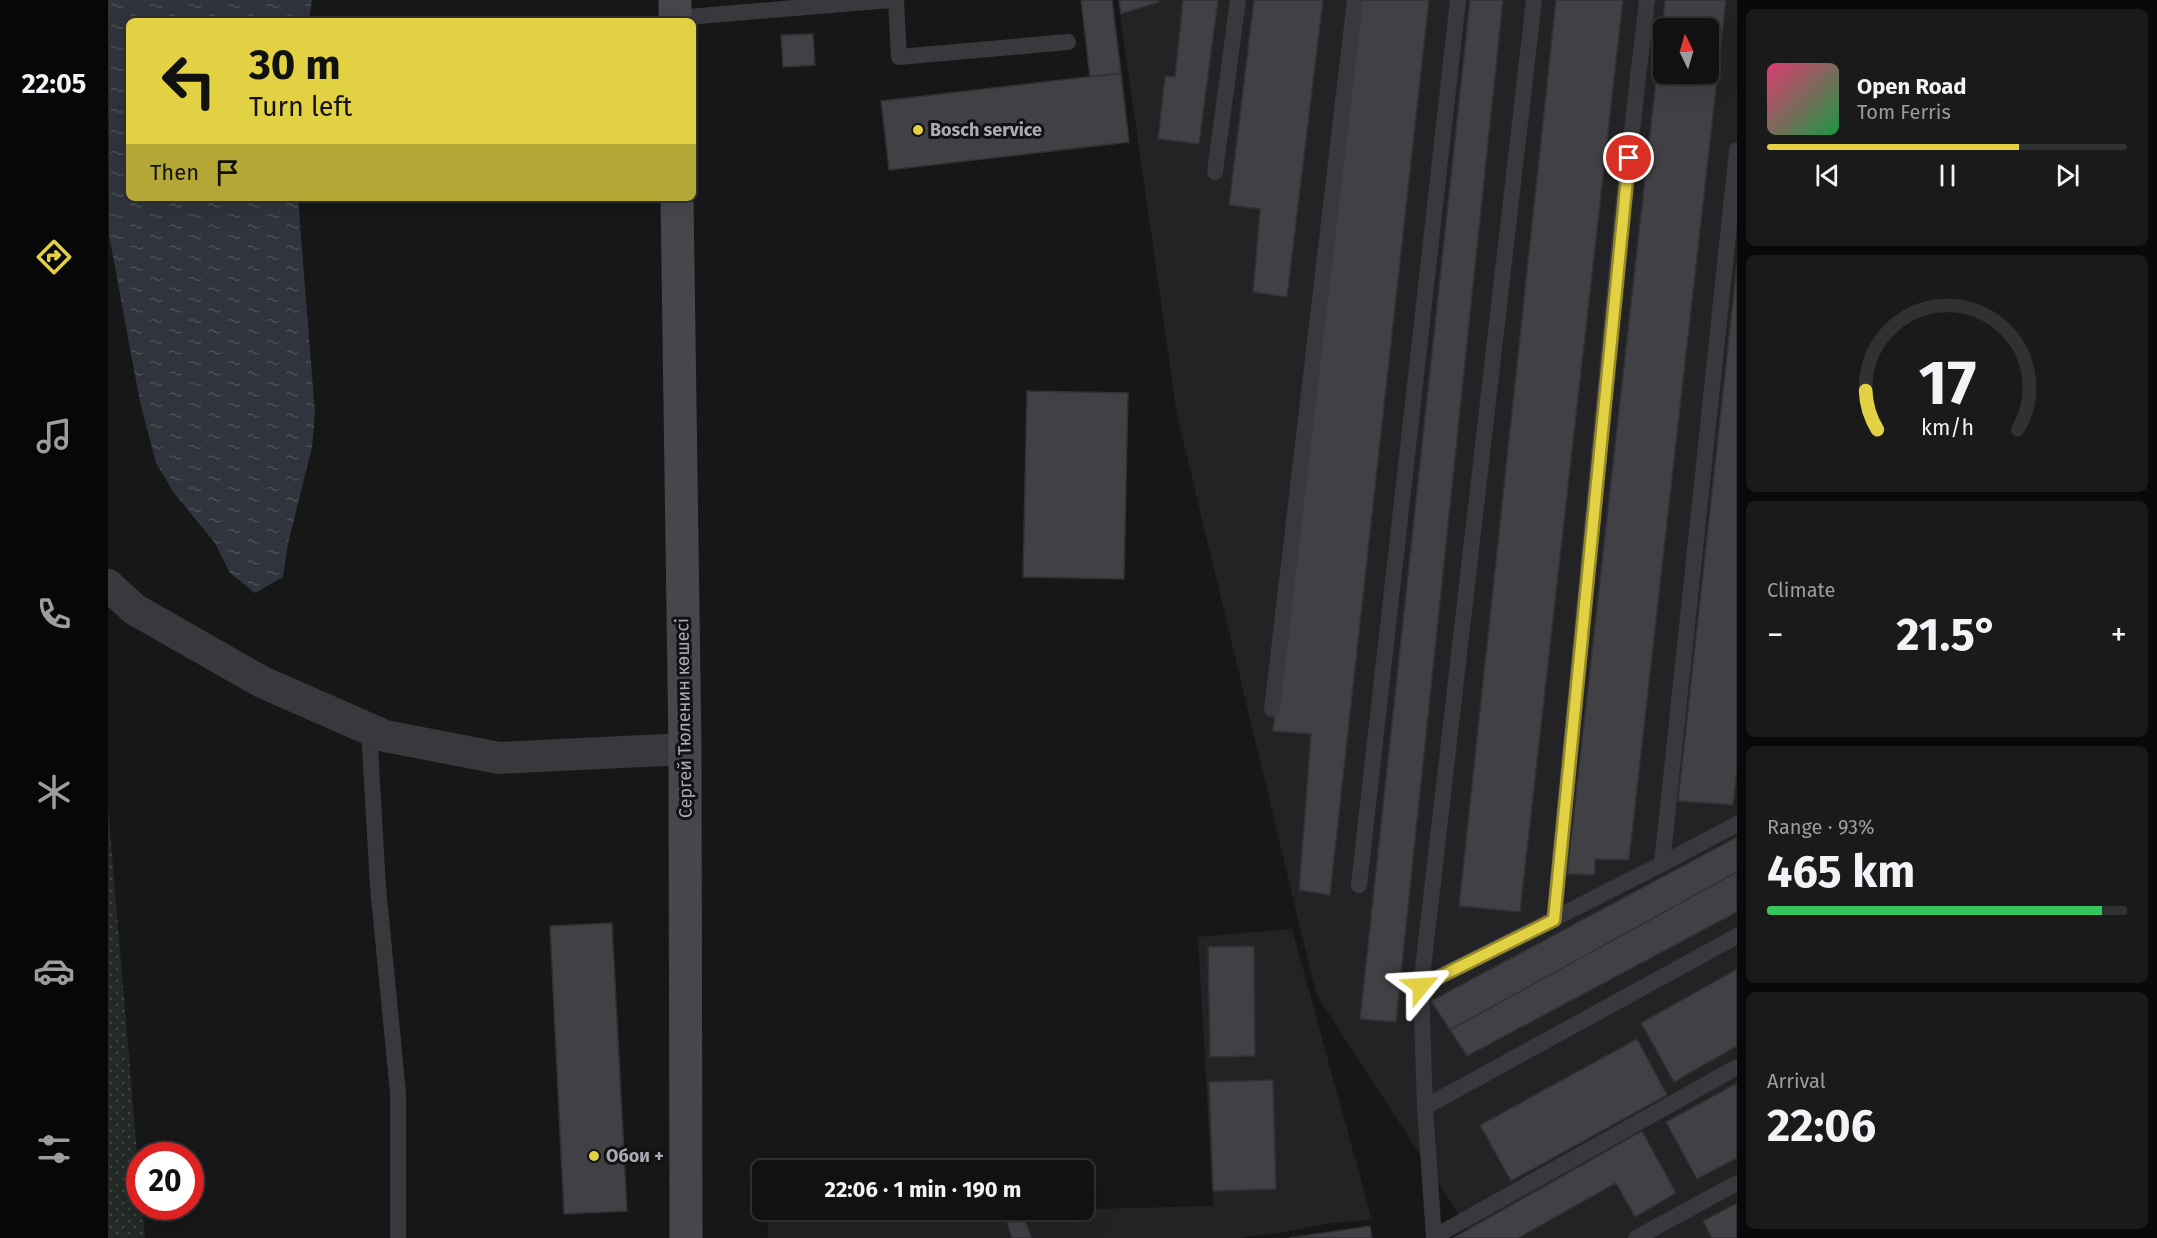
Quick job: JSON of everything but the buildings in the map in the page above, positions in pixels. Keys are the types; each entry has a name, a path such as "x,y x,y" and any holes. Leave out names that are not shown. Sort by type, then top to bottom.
{"main road":[{"name":"Сергей Тюленин көшесі","path":"677,201 685,749 686,1238"}],"street":[{"path":"108,585 134,609 261,682 385,736 499,758 685,749"}],"lane":[{"path":"675,13 891,0"},
{"path":"896,0 899,57 1068,42"},
{"path":"1215,172 1238,0"},
{"path":"1272,709 1355,0"},
{"path":"1359,885 1458,0"},
{"path":"1534,0 1421,986 1425,1107 1434,1238 1737,1067"},
{"path":"1554,920 1619,249 1647,0"},
{"path":"1662,864 1737,150"},
{"path":"369,730 378,886 398,1093 398,1238"},
{"path":"1421,986 1554,920 1737,824"},
{"path":"1425,1107 1737,936"},
{"path":"1636,1238 1737,1183"}],"shaded area":[{"path":"1118,0 1737,0 1737,1238 1474,1238 1316,994 1177,415"},
{"path":"108,808 136,1142 126,1142 126,1220 143,1220 145,1238 108,1238"},
{"path":"1292,929 1372,1220 1330,1223 1238,1238 768,1238 768,1220 1094,1220 1094,1209 1213,1206 1198,937"}],"water":[{"path":"108,0 312,0 309,18 126,18 126,201 298,201 315,413 312,447 288,544 283,577 255,593 230,573 215,543 174,493 156,463 140,402 109,235"}],"place":[{"name":"Bosch service","path":"918,130"},
{"name":"Обои +","path":"594,1156"}],"route":[{"path":"1421,986 1554,920 1629,158"}]}
